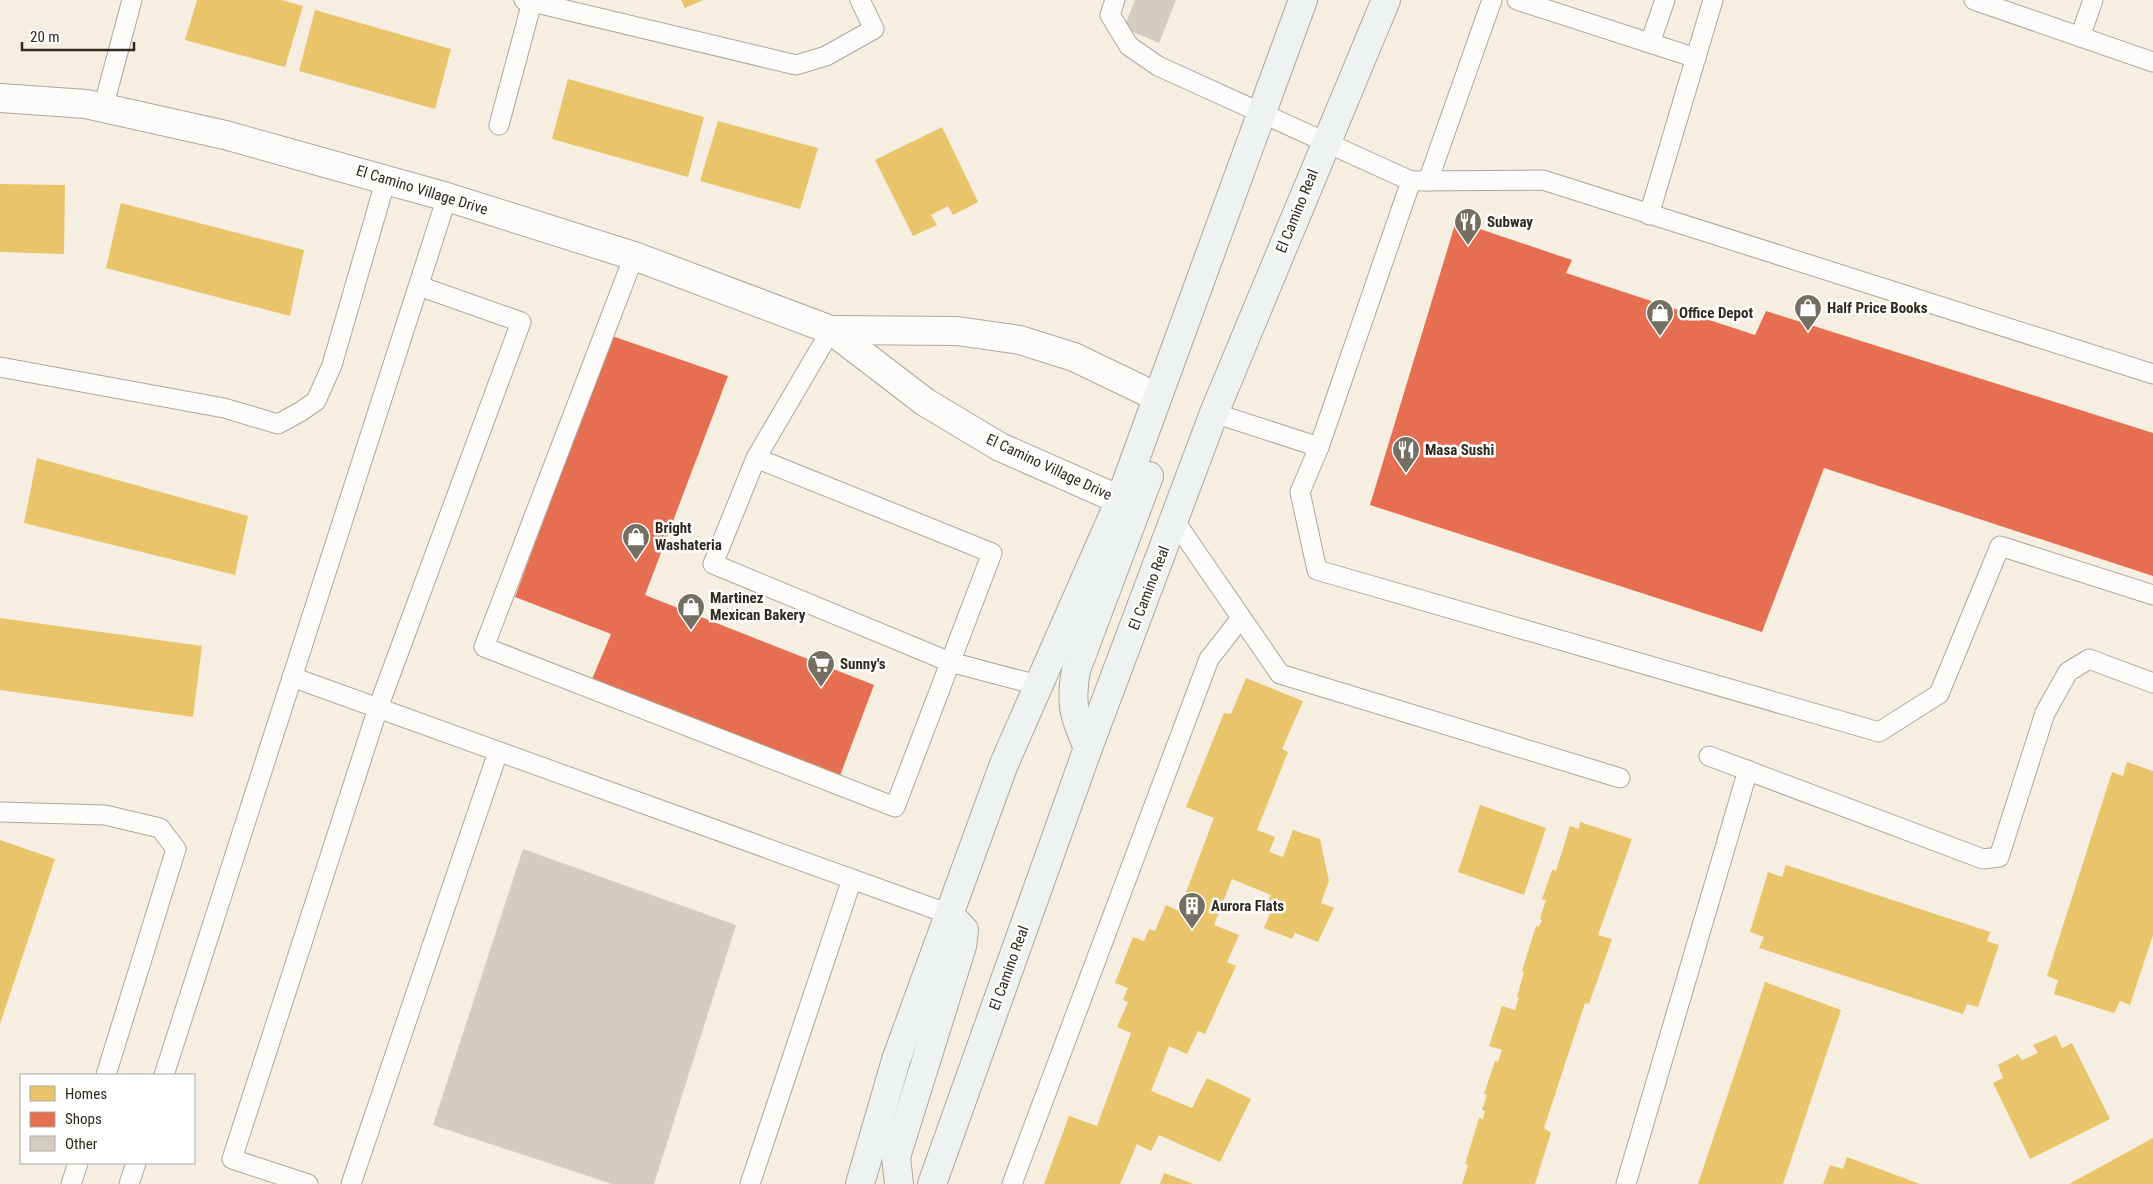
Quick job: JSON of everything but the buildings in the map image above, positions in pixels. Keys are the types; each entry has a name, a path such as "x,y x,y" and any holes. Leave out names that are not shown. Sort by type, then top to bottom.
{"main road":[{"path":"860,1184 896,1060 1004,764 1037,685 1120,500 1260,113 1303,0"},
{"name":"El Camino Real","path":"932,1184 1088,748 1214,413 1386,0"},
{"path":"1088,748 1076,720 1072,695 1076,670 1154,462 1161,425 1157,396"},
{"path":"899,1184 896,1158 962,946 964,930 949,914"}],"street":[{"name":"El Camino Village Drive","path":"0,98 86,104 225,135 447,197 634,256 832,330 925,402 1000,447 1120,500"},
{"name":"El Camino Village Drive","path":"832,330 957,330 1020,340 1074,357 1157,396"}],"lane":[{"path":"103,108 132,0"},
{"path":"499,125 528,1 796,65 826,56 874,29 860,0"},
{"path":"1115,0 1110,15 1129,46 1158,66 1326,143 1420,181 1543,180 2153,374"},
{"path":"1492,0 1300,492 1317,570 1879,732 1939,694 2000,546 2153,596"},
{"path":"1517,0 1696,58"},
{"path":"1650,43 1665,0"},
{"path":"1649,215 1713,0"},
{"path":"1974,0 2153,62"},
{"path":"2080,37 2093,0"},
{"path":"0,367 224,408 278,424 316,401 332,365 386,179"},
{"path":"164,1074 447,197"},
{"path":"634,256 484,647 894,806 992,553 756,458"},
{"path":"308,1184 232,1159 378,708 520,322 418,286"},
{"path":"832,330 756,458 713,564 950,662 1037,685"},
{"path":"1214,413 1319,447"},
{"path":"1174,520 1280,674 1620,778"},
{"path":"1012,1184 1209,659 1241,618"},
{"path":"1710,756 1983,859 1999,857 2045,713 2068,672 2089,659 2153,683"},
{"path":"292,677 949,914"},
{"path":"351,1184 498,752"},
{"path":"1626,1184 1748,770"},
{"path":"0,812 105,815 160,828 176,849 106,1074"},
{"path":"750,1184 852,879"},
{"path":"71,1184 78,1164"},
{"path":"129,1184 136,1164"}],"place":[{"name":"Subway","path":"1468,246"},
{"name":"Half Price Books","path":"1808,332"},
{"name":"Office Depot","path":"1660,337"},
{"name":"Masa Sushi","path":"1406,474"},
{"name":"Bright Washateria","path":"636,561"},
{"name":"Martinez Mexican Bakery","path":"691,631"},
{"name":"Sunny's","path":"821,688"},
{"name":"Aurora Flats","path":"1192,930"}]}
